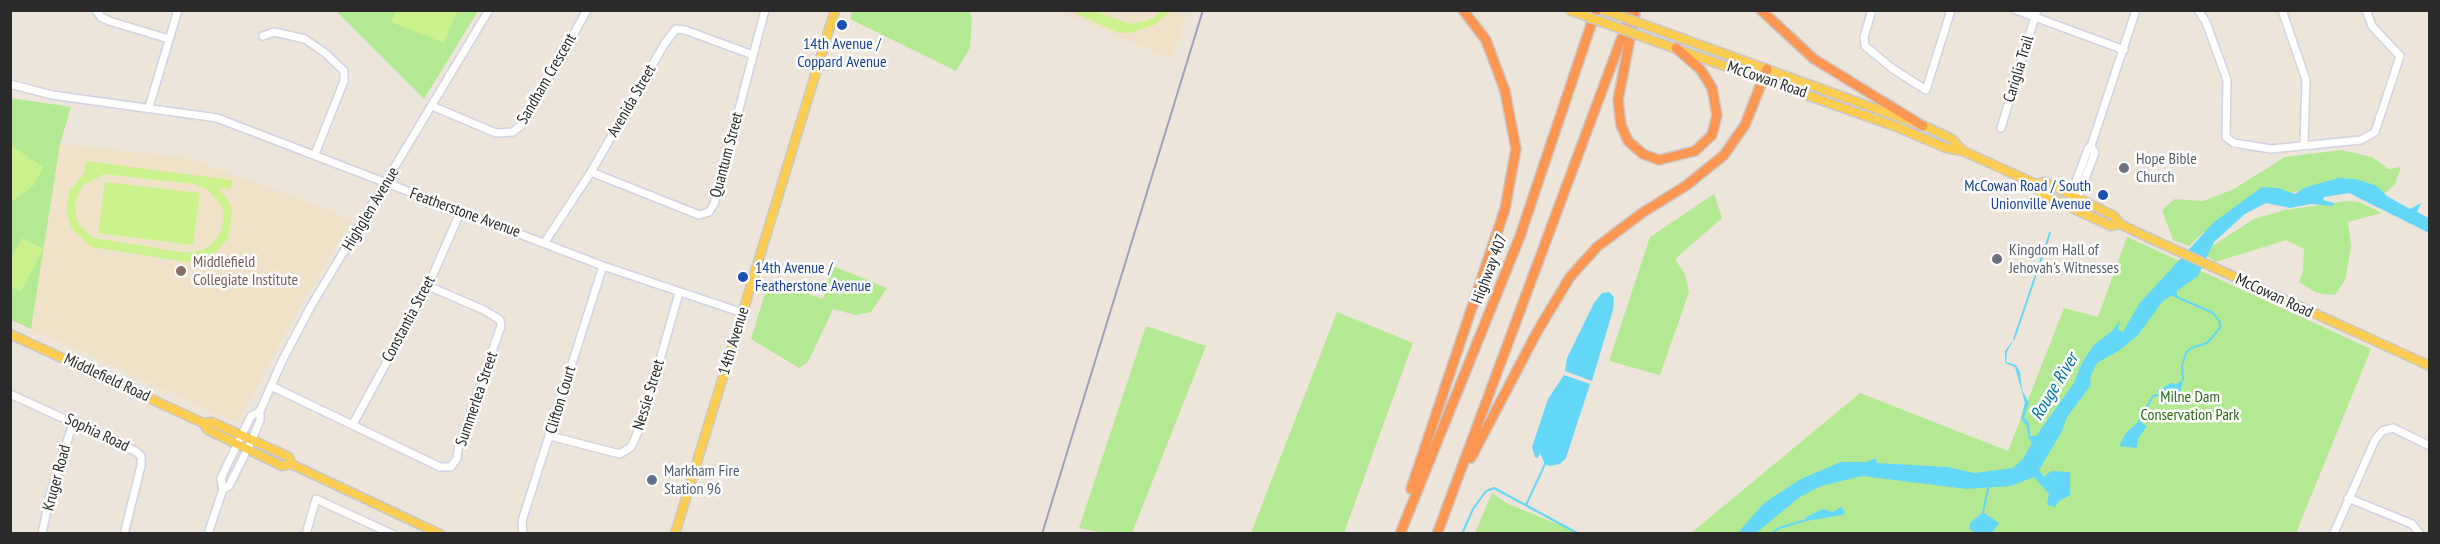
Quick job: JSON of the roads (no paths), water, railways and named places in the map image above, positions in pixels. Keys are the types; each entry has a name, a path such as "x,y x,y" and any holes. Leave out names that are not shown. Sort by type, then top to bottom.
{"highway":[{"path":"1398,534 1505,208 1516,148 1505,91 1486,40 1463,10"},
{"name":"Highway 407","path":"1398,534 1519,238 1594,10"},
{"path":"1634,10 1618,100 1621,125 1628,141 1643,154 1659,160 1695,151 1712,135 1717,115 1712,88 1701,70 1676,48"},
{"path":"1437,534 1634,10"},
{"path":"1761,10 1814,59 1923,126"},
{"path":"1452,495 1537,332 1570,277 1597,247 1642,213 1687,185 1724,155 1745,125 1767,69"}],"main road":[{"name":"14th Avenue","path":"675,534 835,10"},
{"name":"McCowan Road","path":"1569,10 1897,127 1946,148 1964,151 2036,184 2045,182 2115,216 2120,224 2430,366"},
{"name":"McCowan Road","path":"1603,10 1923,126 1952,139 1964,151"},
{"name":"McCowan Road","path":"2036,184 2040,192 2111,226 2120,224"},
{"name":"Middlefield Road","path":"10,334 203,423 208,430 282,466 291,464 440,534"},
{"name":"Middlefield Road","path":"203,423 212,422 289,457 291,464"}],"street":[{"path":"96,10 101,17 109,21 169,39"},
{"path":"149,107 178,10"},
{"name":"Highglen Avenue","path":"222,489 229,486 252,440 260,420 260,411 271,386 311,306 489,10"},
{"name":"Sandham Crescent","path":"432,106 496,133 513,132 524,123 587,10"},
{"name":"Quantum Street","path":"591,172 699,214 709,212 714,204 765,10"},
{"path":"1872,10 1864,37 1864,46 1893,69 1926,90 1951,10"},
{"path":"2016,10 2036,14 2124,50"},
{"path":"2072,206 2095,153 2091,146 2136,10"},
{"path":"2198,10 2206,22 2227,80 2226,137 2234,143 2261,149 2361,140 2378,128 2400,57 2373,26 2366,10"},
{"path":"2282,10 2306,80 2304,145"},
{"name":"Cariglia Trail","path":"2001,128 2036,14"},
{"name":"Avenida Street","path":"545,242 591,172 665,43 676,29 685,30 753,55"},
{"path":"264,36 274,32 305,39 326,53 344,71 344,81 315,154"},
{"name":"Featherstone Avenue","path":"10,84 52,95 217,118 315,154 460,213 545,242 603,266 743,314"},
{"name":"Constantia Street","path":"353,424 428,286 460,213"},
{"name":"Clifton Court","path":"523,534 522,521 603,266"},
{"name":"Summerlea Street","path":"271,386 440,467 451,467 457,458 476,395 498,340 500,320 484,310 428,286"},
{"name":"Nessie Street","path":"550,436 620,454 631,447 642,423 679,293"},
{"name":"Sophia Road","path":"10,394 135,451 141,456 141,466 124,534"},
{"name":"Highglen Avenue","path":"208,534 222,489 221,478 251,416 260,411"},
{"name":"Kruger Road","path":"42,534 50,495 73,423"},
{"path":"2334,533 2348,498 2382,431 2393,428 2430,446"},
{"path":"2348,498 2412,524 2420,534"},
{"path":"306,534 316,499 392,534"}],"water":[{"path":"2339,178 2356,179 2377,186 2387,196 2410,209 2421,203 2417,212 2429,218 2429,233 2349,193 2324,197 2323,200 2334,203 2333,206 2311,204 2290,208 2266,203 2245,214 2214,242 2198,276 2177,291 2177,297 2171,296 2163,301 2138,335 2120,350 2097,363 2090,377 2091,385 2067,417 2062,431 2039,470 2044,477 2051,471 2070,472 2070,495 2059,501 2055,507 2047,505 2049,494 2034,477 2011,486 1967,489 1862,476 1821,486 1800,497 1756,533 1737,534 1764,503 1801,479 1841,462 1866,462 1876,458 1877,463 1948,467 1974,473 2013,468 2023,459 2032,443 2028,437 2027,426 2021,418 2025,403 2015,367 2005,363 2005,351 2014,339 2007,352 2006,362 2016,365 2020,372 2022,390 2029,403 2024,417 2029,423 2030,436 2036,436 2074,383 2082,363 2093,346 2112,331 2120,320 2118,330 2123,332 2139,304 2214,222 2262,187 2278,188 2295,194 2306,187"},
{"path":"1609,292 1614,297 1613,310 1592,381 1565,371 1567,358 1594,303 1602,293"},
{"path":"1564,375 1590,384 1566,458 1560,464 1550,466 1545,464 1540,453 1538,458 1535,457 1532,447 1548,399"},
{"path":"2183,380 2180,394 2176,393 2168,405 2165,404 2157,391 2171,383 2176,384"},
{"path":"2139,421 2147,426 2138,439 2137,448 2119,446 2126,433"},
{"path":"1841,507 1845,512 1843,515 1806,521 1806,517 1823,509 1833,512"},
{"path":"1983,512 1999,523 1992,533 1976,533 1969,529 1970,523"}],"waterway":[{"path":"2014,339 2050,233"},
{"path":"2177,297 2213,313 2220,322 2220,328 2207,343 2191,348 2186,353 2182,366 2183,380"},
{"path":"2139,421 2153,396 2158,395"},
{"path":"1526,505 1545,464"},
{"path":"1462,534 1473,509 1486,491 1494,488 1579,534"},
{"path":"1983,512 1988,489"},
{"path":"1771,534 1779,528 1806,520"}],"railway":[{"path":"1042,534 1203,10"}],"place":[{"name":"14th Avenue / Coppard Avenue","path":"842,25"},
{"name":"Hope Bible Church","path":"2124,168"},
{"name":"McCowan Road / South Unionville Avenue","path":"2103,195"},
{"name":"Kingdom Hall of Jehovah's Witnesses","path":"1997,259"},
{"name":"Middlefield Collegiate Institute","path":"181,271"},
{"name":"14th Avenue / Featherstone Avenue","path":"743,277"},
{"name":"Markham Fire Station 96","path":"652,480"}],"water label":[{"name":"Rouge River","path":"2055,387"}],"park label":[{"name":"Milne Dam Conservation Park","path":"2190,406"}]}
